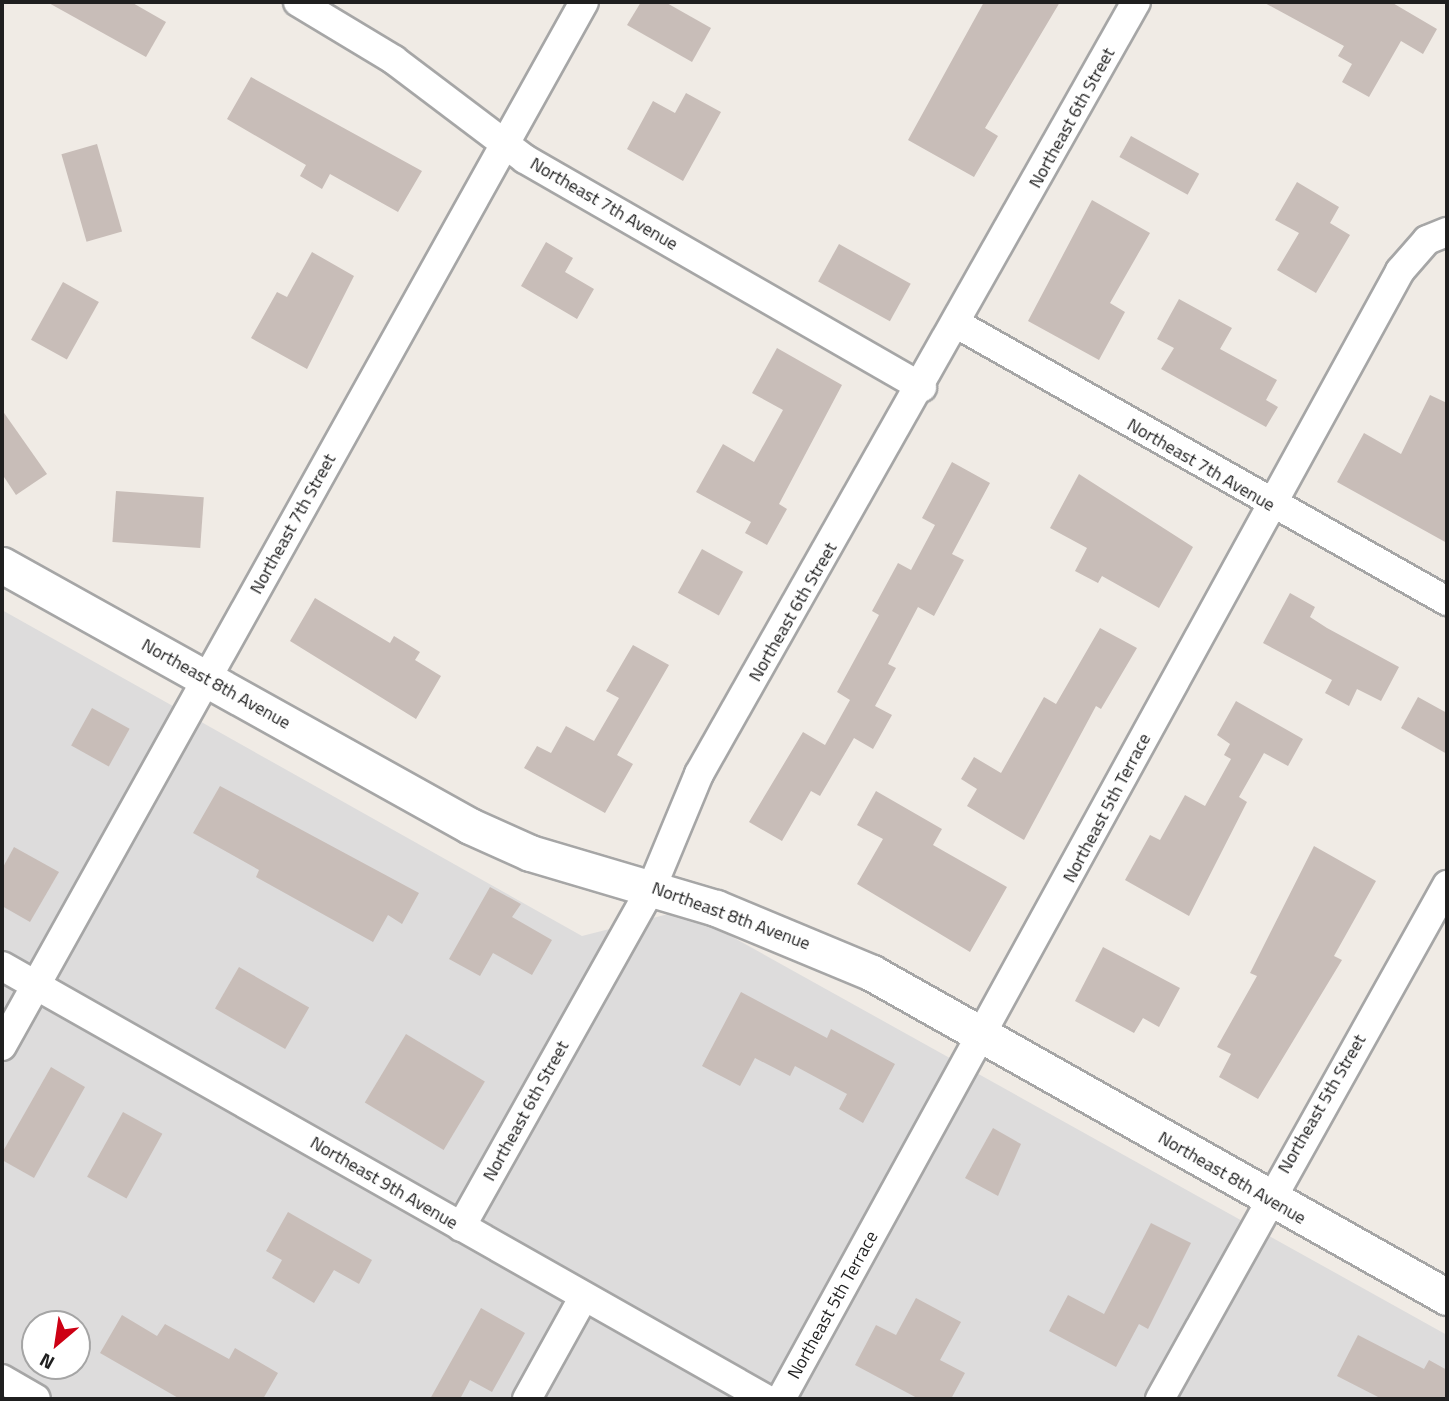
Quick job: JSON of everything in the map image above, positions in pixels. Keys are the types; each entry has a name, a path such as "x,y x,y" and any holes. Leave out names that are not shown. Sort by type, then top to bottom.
{"street":[{"name":"Northeast 7th Avenue","path":"298,2 394,60 504,144 922,387"},
{"name":"Northeast 7th Street","path":"2,1046 584,2"},
{"name":"Northeast 6th Street","path":"461,1227 652,887 699,774 922,387 1136,2"},
{"name":"Northeast 5th Terrace","path":"781,1399 984,1035 1400,271 1427,240 1447,232"},
{"name":"Northeast 7th Avenue","path":"957,324 1271,505 1447,601"},
{"name":"Northeast 8th Avenue","path":"2,565 482,831 530,853 652,887 799,938 984,1035 1267,1199 1447,1297"},
{"name":"Northeast 5th Street","path":"1160,1399 1267,1199 1447,885"},
{"name":"Northeast 9th Avenue","path":"2,967 583,1298 766,1399"},
{"path":"527,1399 583,1298"},
{"path":"2,1380 36,1399"}],"shaded area":[{"path":"2,610 582,936 684,910 1447,1335 1447,1399 2,1399"}],"building":[{"path":"47,2 131,2 166,22 146,57"},
{"path":"641,2 665,2 711,28 692,62 627,25"},
{"path":"984,2 1060,2 985,128 998,136 974,177 908,140"},
{"path":"1263,2 1391,2 1437,29 1423,54 1401,41 1369,97 1342,82 1352,64 1338,56 1344,46"},
{"path":"251,77 422,171 398,212 330,174 322,189 300,176 306,165 227,119"},
{"path":"686,93 721,112 683,181 627,149 653,101 675,113"},
{"path":"1131,136 1199,174 1188,195 1119,157"},
{"path":"97,144 122,231 87,242 61,154"},
{"path":"1297,182 1339,207 1330,223 1350,235 1316,293 1277,270 1299,233 1275,220"},
{"path":"1092,200 1150,233 1110,303 1125,312 1099,360 1028,321"},
{"path":"546,242 573,258 565,272 594,289 577,319 521,286"},
{"path":"839,244 911,284 890,321 818,282"},
{"path":"312,252 354,276 307,369 251,338 277,292 287,297"},
{"path":"63,282 99,302 67,360 31,340"},
{"path":"1179,299 1232,328 1220,349 1277,380 1266,400 1278,407 1266,427 1161,369 1174,348 1157,339"},
{"path":"777,348 842,385 779,504 787,509 767,545 745,533 751,522 696,492 723,444 754,462 783,410 752,393"},
{"path":"1430,395 1447,403 1447,543 1337,482 1364,433 1401,454"},
{"path":"2,410 47,474 16,495 2,474"},
{"path":"952,462 990,483 952,554 964,560 934,616 918,607 888,664 896,668 875,706 892,715 873,749 854,738 820,796 811,791 782,841 749,822 803,732 825,745 850,700 837,692 879,615 872,611 898,563 911,570 935,525 922,518"},
{"path":"1079,474 1193,547 1159,608 1102,576 1098,583 1075,571 1087,548 1050,528"},
{"path":"116,491 204,497 200,548 112,542"},
{"path":"702,549 743,572 719,616 678,593"},
{"path":"1290,593 1315,607 1310,617 1399,667 1381,701 1357,689 1349,706 1325,693 1332,680 1263,643"},
{"path":"315,598 390,643 394,636 420,652 415,660 441,676 416,719 290,641"},
{"path":"1100,628 1137,648 1101,709 1096,706 1024,840 967,806 977,789 961,779 974,757 1001,773 1044,697 1056,704"},
{"path":"633,645 669,665 617,755 633,764 605,813 524,768 537,746 551,753 566,726 594,741 619,698 606,691"},
{"path":"1418,697 1447,713 1447,754 1401,728"},
{"path":"1236,701 1303,739 1288,766 1264,753 1239,797 1247,802 1189,916 1125,880 1150,835 1160,840 1185,795 1205,806 1231,759 1224,755 1230,744 1217,735"},
{"path":"92,708 130,729 109,766 71,746"},
{"path":"220,786 419,893 402,924 388,915 373,942 256,877 259,870 193,833"},
{"path":"876,791 942,829 933,845 1007,887 970,952 857,884 883,839 857,825"},
{"path":"1314,846 1376,881 1334,956 1342,960 1258,1099 1219,1077 1231,1054 1217,1047 1257,976 1250,973"},
{"path":"14,847 59,872 30,922 2,906 2,869"},
{"path":"490,887 521,904 512,917 552,940 532,975 493,953 480,976 449,959"},
{"path":"1103,947 1180,988 1159,1027 1143,1018 1134,1033 1075,1001"},
{"path":"239,967 309,1008 285,1049 215,1009"},
{"path":"741,992 827,1038 831,1029 895,1064 863,1123 839,1109 847,1094 795,1066 790,1076 755,1058 740,1086 702,1066"},
{"path":"406,1034 485,1081 444,1150 365,1103"},
{"path":"51,1067 85,1087 34,1178 2,1160 2,1153"},
{"path":"123,1112 162,1134 126,1199 87,1177"},
{"path":"993,1128 1021,1144 998,1196 965,1178"},
{"path":"288,1212 372,1260 359,1284 334,1270 314,1303 272,1278 282,1260 266,1251"},
{"path":"1151,1223 1191,1243 1148,1329 1139,1324 1116,1367 1049,1331 1068,1295 1104,1314"},
{"path":"916,1298 961,1322 940,1360 965,1373 951,1399 919,1399 855,1365 876,1325 896,1335"},
{"path":"481,1308 525,1333 492,1392 470,1380 460,1399 430,1399"},
{"path":"122,1315 157,1336 165,1324 229,1359 235,1348 278,1373 263,1399 180,1399 100,1353"},
{"path":"1358,1335 1424,1369 1429,1360 1447,1370 1447,1399 1382,1399 1337,1376"}]}
